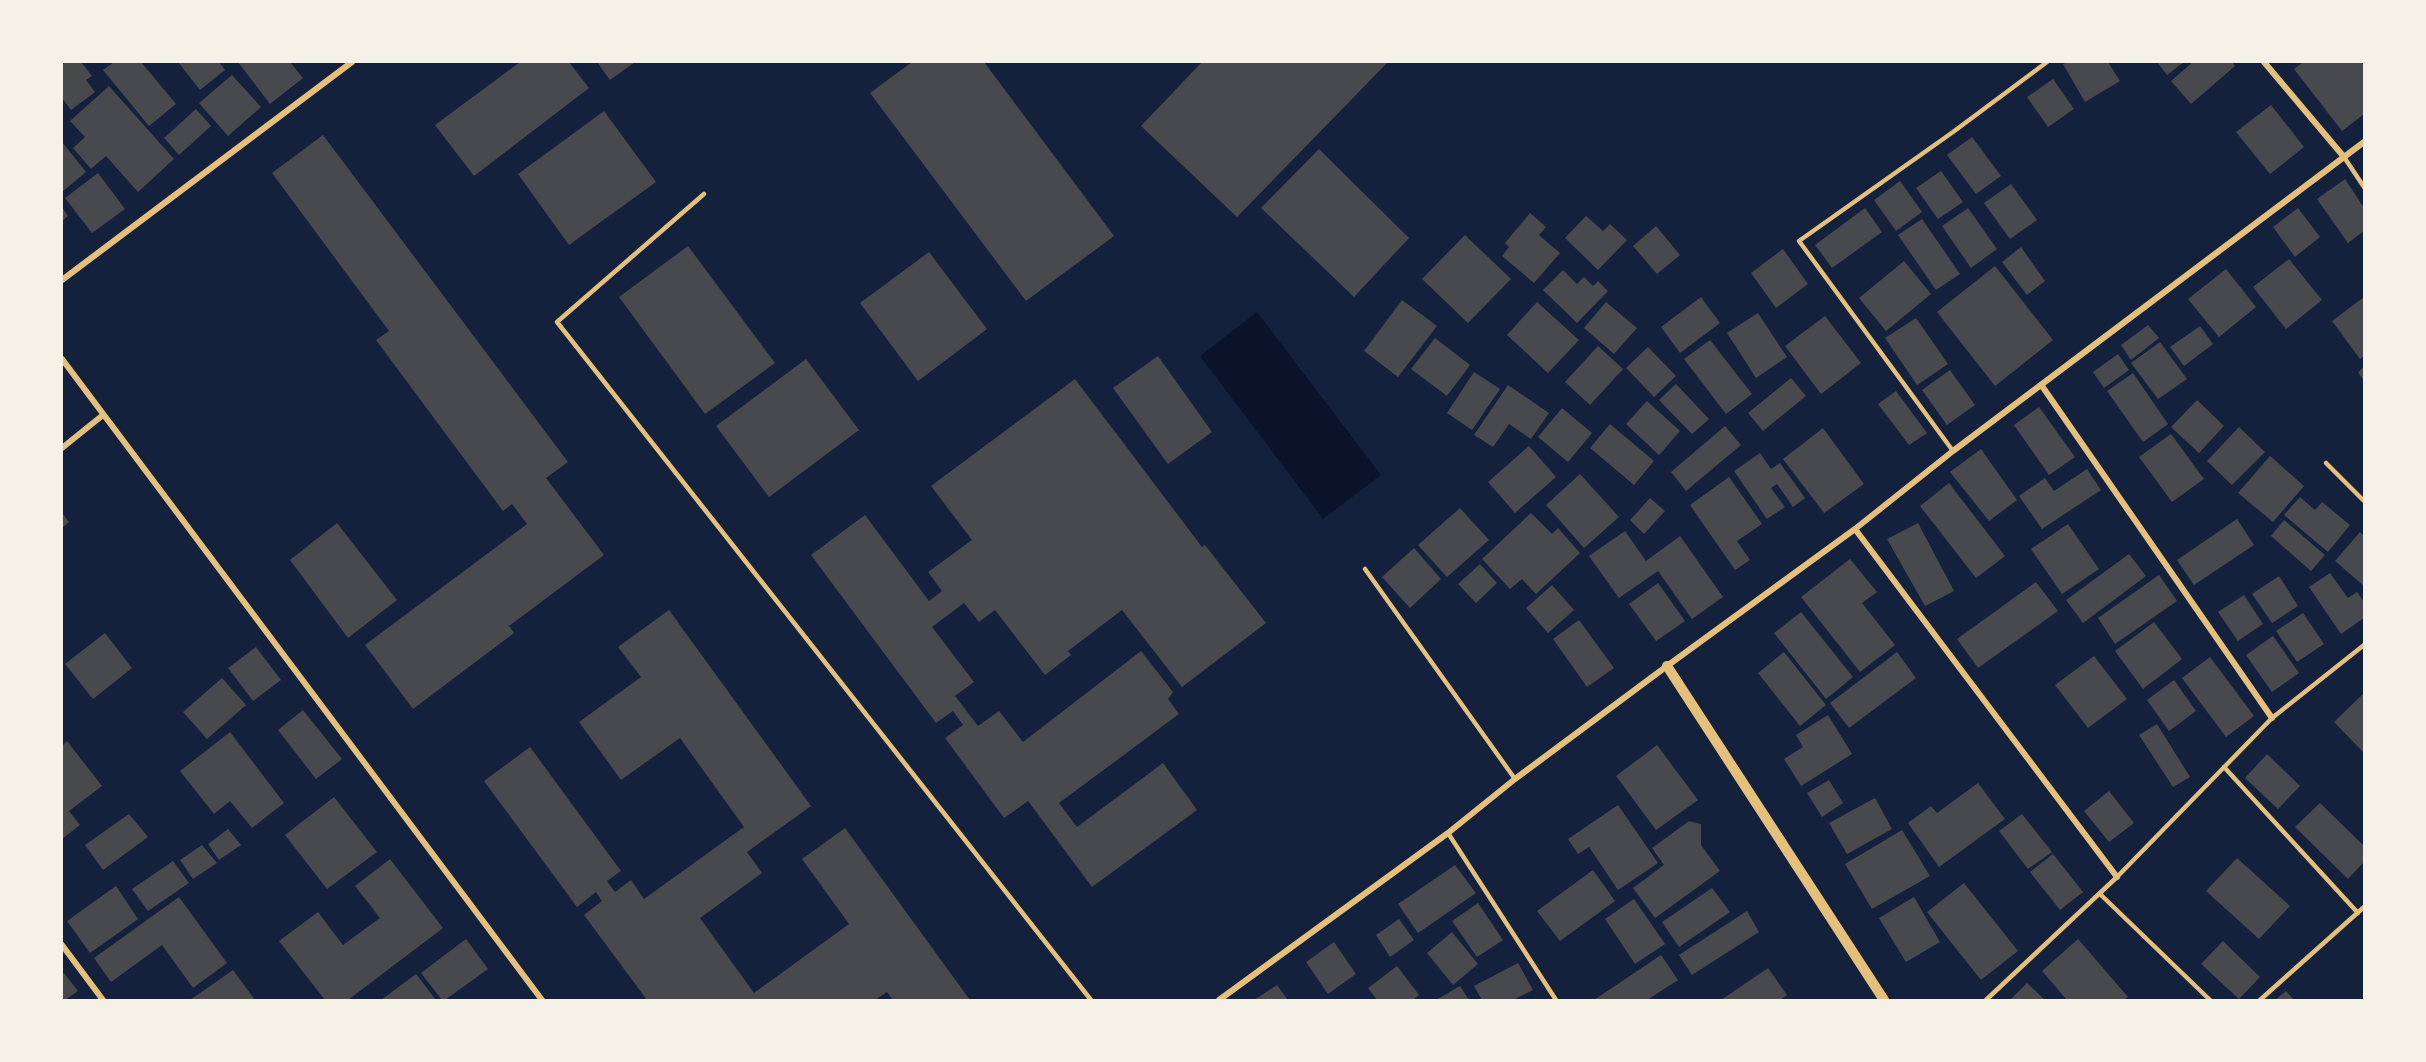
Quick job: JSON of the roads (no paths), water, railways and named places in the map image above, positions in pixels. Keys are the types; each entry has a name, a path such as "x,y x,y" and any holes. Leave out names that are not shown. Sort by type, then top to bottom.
{"street":[{"path":"62,280 352,62"},
{"path":"2264,62 2344,157"},
{"path":"1219,1000 1448,833 1515,779 1855,529 1953,452 2364,142"},
{"path":"62,359 542,1000"},
{"path":"2042,386 2271,718"},
{"path":"62,448 103,415"},
{"path":"1855,529 2117,877"},
{"path":"1667,666 1884,1000"},
{"path":"62,945 103,1000"}],"lane":[{"path":"1953,452 1799,241 2047,62"},
{"path":"2344,157 2364,188"},
{"path":"704,194 557,322 1091,1000"},
{"path":"2326,463 2364,501"},
{"path":"1365,570 1515,779"},
{"path":"1986,1000 2100,894 2271,718 2364,645"},
{"path":"2224,767 2358,913"},
{"path":"1448,833 1556,1000"},
{"path":"2100,894 2210,1000"},
{"path":"2260,1000 2364,907"}],"water":[{"path":"1257,312 1381,475 1323,519 1200,356"}]}
